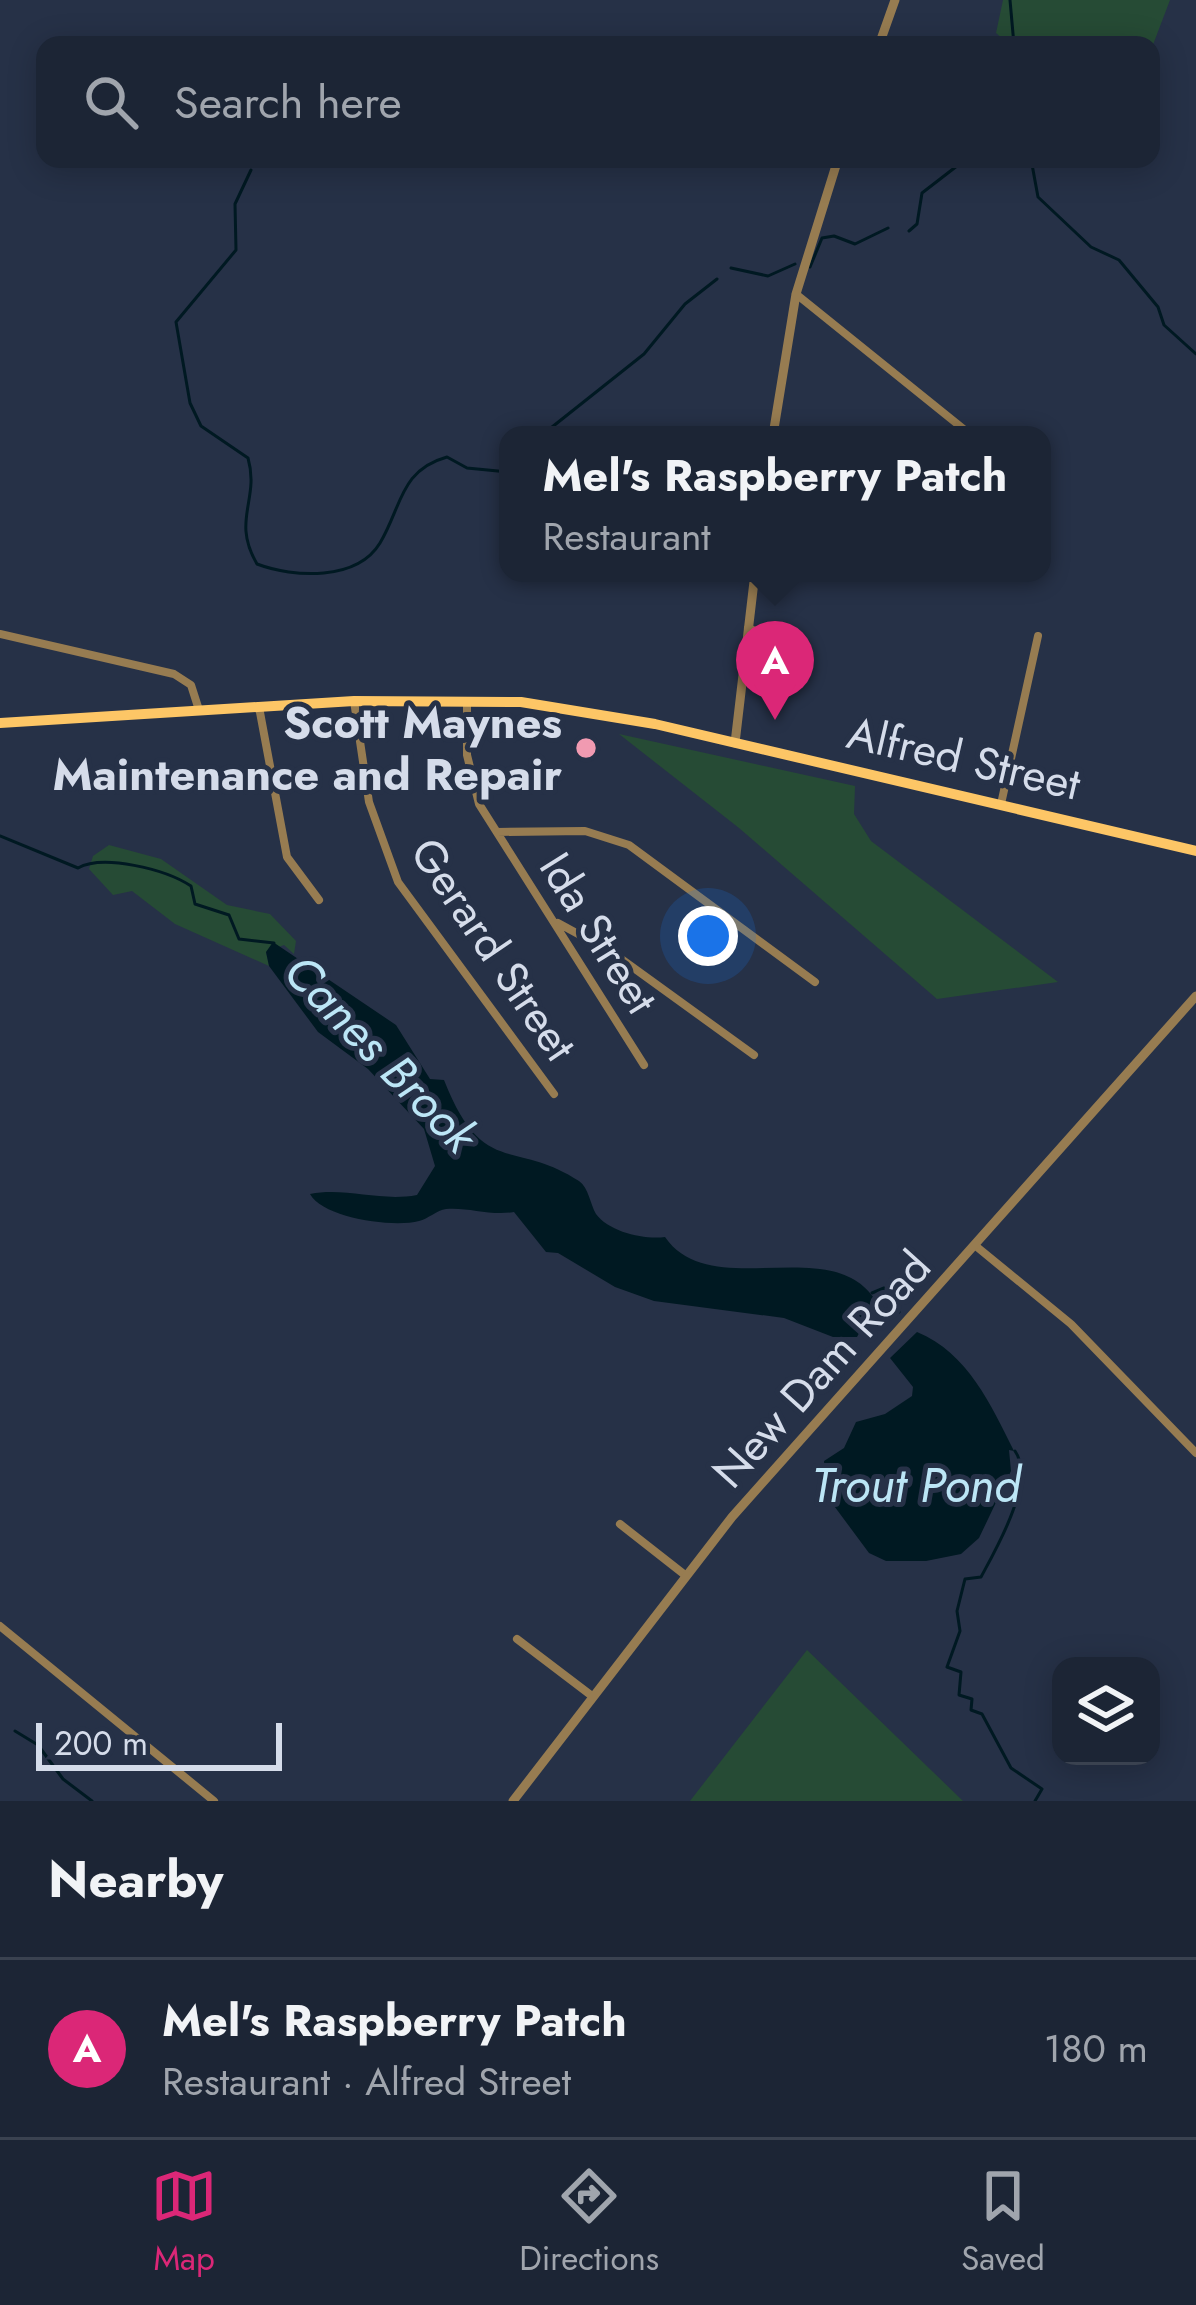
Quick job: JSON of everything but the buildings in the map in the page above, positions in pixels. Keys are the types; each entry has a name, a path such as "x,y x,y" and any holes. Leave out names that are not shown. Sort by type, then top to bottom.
{"main road":[{"name":"Alfred Street","path":"0,723 354,701 467,699 586,712 735,742 1196,851"}],"street":[{"path":"882,36 894,0"},
{"path":"774,426 796,294 835,168"},
{"path":"796,294 960,426"},
{"path":"735,742 753,582"},
{"path":"748,628 778,641"},
{"path":"0,634 175,674 191,685 200,710"},
{"path":"1001,803 1038,636"},
{"name":"Ida Street","path":"467,699 469,774 495,832 644,1065"},
{"name":"Gerard Street","path":"354,701 369,802 398,882 554,1094"},
{"path":"260,707 287,856 319,900"},
{"path":"495,832 580,831 629,845 815,982"},
{"path":"556,922 613,953 754,1054"},
{"name":"New Dam Road","path":"513,1801 686,1575 815,1420 977,1247 1196,996"},
{"path":"977,1247 1071,1324 1196,1453"},
{"path":"620,1524 686,1575"},
{"path":"0,1626 214,1801"},
{"path":"517,1639 592,1696"}],"green space":[{"path":"1003,0 1170,0 1156,36 996,33"},
{"path":"619,734 855,786 854,814 871,841 1058,982 937,999 739,828"},
{"path":"109,845 161,859 227,905 270,914 296,941 294,954 284,945 266,952 269,966 175,924 132,891 113,895 89,869 93,856"},
{"path":"807,1650 963,1801 690,1801"}],"water":[{"path":"273,942 396,1025 430,1079 444,1080 458,1111 486,1144 556,1168 579,1181 596,1214 609,1226 665,1237 685,1256 740,1268 831,1271 856,1281 876,1301 857,1337 833,1337 784,1318 654,1301 615,1287 558,1253 546,1252 514,1212 446,1209 419,1221 393,1223 343,1215 317,1202 310,1194 417,1195 435,1166 424,1129 368,1069 318,1032 269,966 266,952"},
{"name":"Trout Pond","path":"917,1332 964,1367 1014,1451 1009,1450 1011,1471 979,1538 961,1554 926,1561 886,1561 869,1553 826,1495 824,1461 844,1448 856,1422 885,1414 912,1396 913,1387 890,1358"}],"waterway":[{"path":"1010,0 1013,36"},
{"path":"909,231 917,224 922,193 954,168"},
{"path":"1033,168 1038,197 1091,247 1119,260 1158,307 1164,325 1196,354"},
{"path":"251,170 235,204 236,250 176,322 190,403 201,426 248,458 251,486 246,535 257,564 306,574 341,570 370,555 411,480 432,463 447,457 467,468 499,471"},
{"path":"810,267 822,238 834,236 855,244 888,228"},
{"path":"731,268 768,276 795,264"},
{"path":"553,426 644,354 685,304 717,279"},
{"name":"Canes Brook","path":"0,836 78,868 118,863 166,874 191,886 195,904 229,915 239,939 274,943"},
{"name":"Canes Brook","path":"872,1293 884,1288 899,1312"},
{"name":"Canes Brook","path":"1015,1451 1021,1479 1017,1497 981,1577 965,1579 957,1611 960,1631 947,1667 961,1672 959,1695 972,1699 971,1710 982,1714 1011,1768 1042,1789 1035,1801"},
{"path":"15,1731 38,1745 63,1779 92,1801"}],"place":[{"name":"Mel's Raspberry Patch","path":"775,720"},
{"name":"Scott Maynes Maintenance and Repair","path":"586,748"}]}
